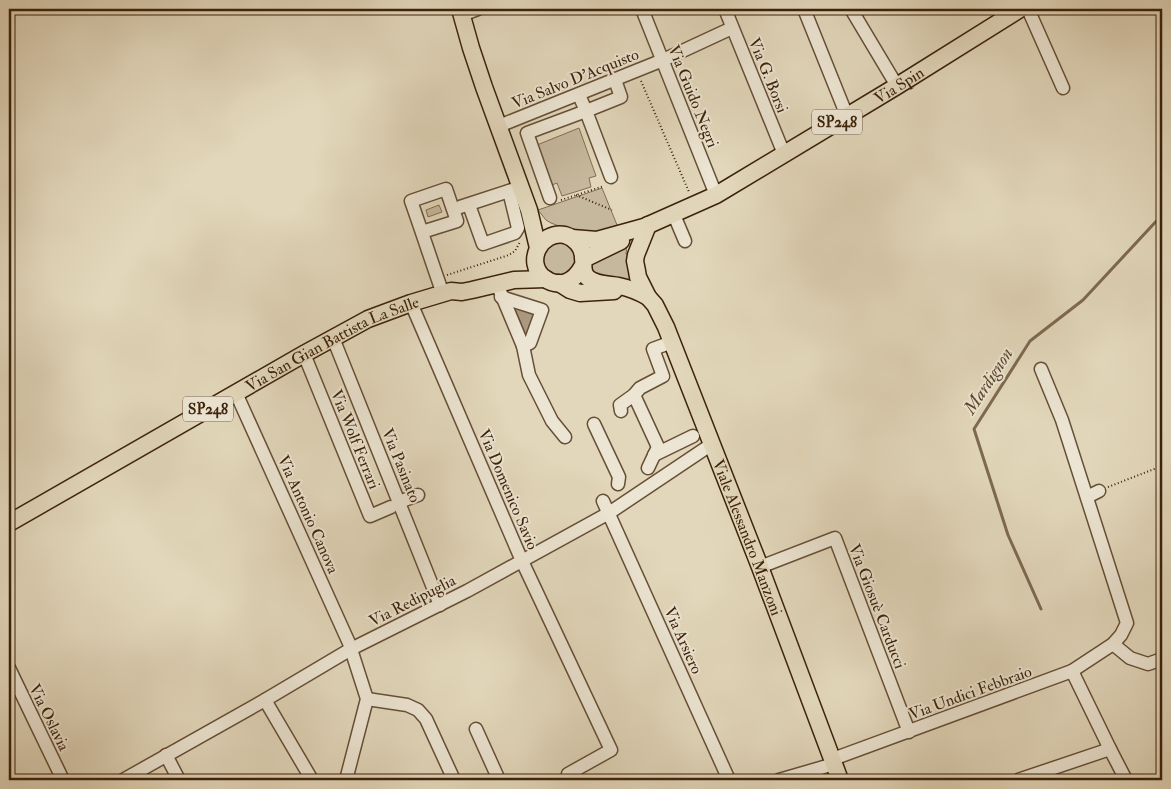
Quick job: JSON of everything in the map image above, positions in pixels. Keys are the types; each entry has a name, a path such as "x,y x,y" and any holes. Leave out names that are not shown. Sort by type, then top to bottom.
{"main road":[{"name":"Via Spin","path":"566,236 597,240 646,226 695,206 897,86 1020,9"},
{"path":"461,12 471,48 499,126 515,189 530,212 544,224 578,244 582,251 586,275 591,280 620,286 648,297"},
{"path":"530,212 536,252 535,263 541,275 580,293 628,289"},
{"name":"Via Spin","path":"552,281 566,282 573,279 579,274 583,263 646,226"},
{"name":"Viale Alessandro Manzoni","path":"646,226 636,255 635,262 638,277 648,297 656,305 672,342 840,780"},
{"name":"SP248","path":"536,252 541,242 547,238 566,236"},
{"name":"Via San Gian Battista La Salle","path":"9,523 368,319 444,288 460,286 518,269 525,265 536,252"},
{"name":"Via San Gian Battista La Salle","path":"444,288 462,292 499,290 514,280 552,281"}],"street":[{"path":"461,12 478,9"},
{"name":"Via Guido Negri","path":"642,9 716,195"},
{"name":"Via G. Borsi","path":"725,9 784,154"},
{"path":"804,9 847,116"},
{"path":"851,9 897,86"},
{"path":"1028,9 1063,88"},
{"name":"Via Salvo D'Acquisto","path":"499,126 637,71 732,28"},
{"path":"555,199 527,133 621,97 615,80"},
{"path":"579,94 611,180"},
{"path":"444,288 411,201 446,189 455,215"},
{"path":"422,232 455,215 515,189 518,228 515,233 483,244 470,210"},
{"path":"674,215 685,241"},
{"path":"499,290 542,310 530,342 523,346"},
{"path":"499,290 523,346 529,375 552,421 565,437"},
{"name":"Via Domenico Savio","path":"411,303 522,561 610,750 568,774 572,780"},
{"name":"Via Pasinato","path":"334,338 395,504 440,605"},
{"path":"621,411 620,405 640,388 663,376 653,349 672,342"},
{"name":"Via Wolf Ferrari","path":"304,354 370,516 395,504"},
{"name":"Via Undici Febbraio","path":"779,780 834,762 1072,671 1113,644 1121,635 1128,624 1062,420 1041,369"},
{"name":"Via Antonio Canova","path":"236,393 351,649 367,699"},
{"path":"634,395 658,447 648,468"},
{"path":"594,424 619,477 618,484"},
{"path":"654,455 693,436"},
{"name":"Via Redipuglia","path":"123,780 351,649 440,605 609,513 712,444"},
{"path":"1087,497 1099,491"},
{"path":"395,504 418,495"},
{"name":"Via Arsiero","path":"603,501 729,780"},
{"name":"Via Giosuè Carducci","path":"760,568 835,538 909,732"},
{"path":"1113,644 1130,658 1148,664 1162,659"},
{"name":"Via Oslavia","path":"9,668 63,780"},
{"path":"1072,671 1126,780"},
{"path":"346,780 367,699 407,704 418,710 426,719 454,780"},
{"path":"265,700 312,780"},
{"path":"476,729 499,780"},
{"path":"1018,780 1110,750"},
{"path":"166,755 179,780"}],"path":[{"path":"637,71 695,206"},
{"path":"555,199 576,195 611,180"},
{"path":"576,195 612,210"},
{"path":"444,288 477,266 509,255 515,251 520,245 522,236"},
{"path":"1099,491 1162,466"}],"shaded area":[{"path":"579,128 596,176 589,178 591,187 562,196 557,183 552,185 537,145"},
{"path":"602,188 617,225 614,231 597,235 575,232 551,223 538,210"},
{"path":"439,205 442,212 428,217 426,210"},
{"path":"559,243 565,244 570,248 574,253 574,265 570,270 565,274 559,275 553,274 548,270 544,265 543,259 544,253 548,248 553,244"},
{"path":"627,244 626,254 632,256 636,282 592,275 591,264"},
{"path":"513,305 535,312 526,335"}],"waterway":[{"name":"Mardignon","path":"1041,609 1008,535 974,429 1030,341 1083,300 1162,215"}]}
